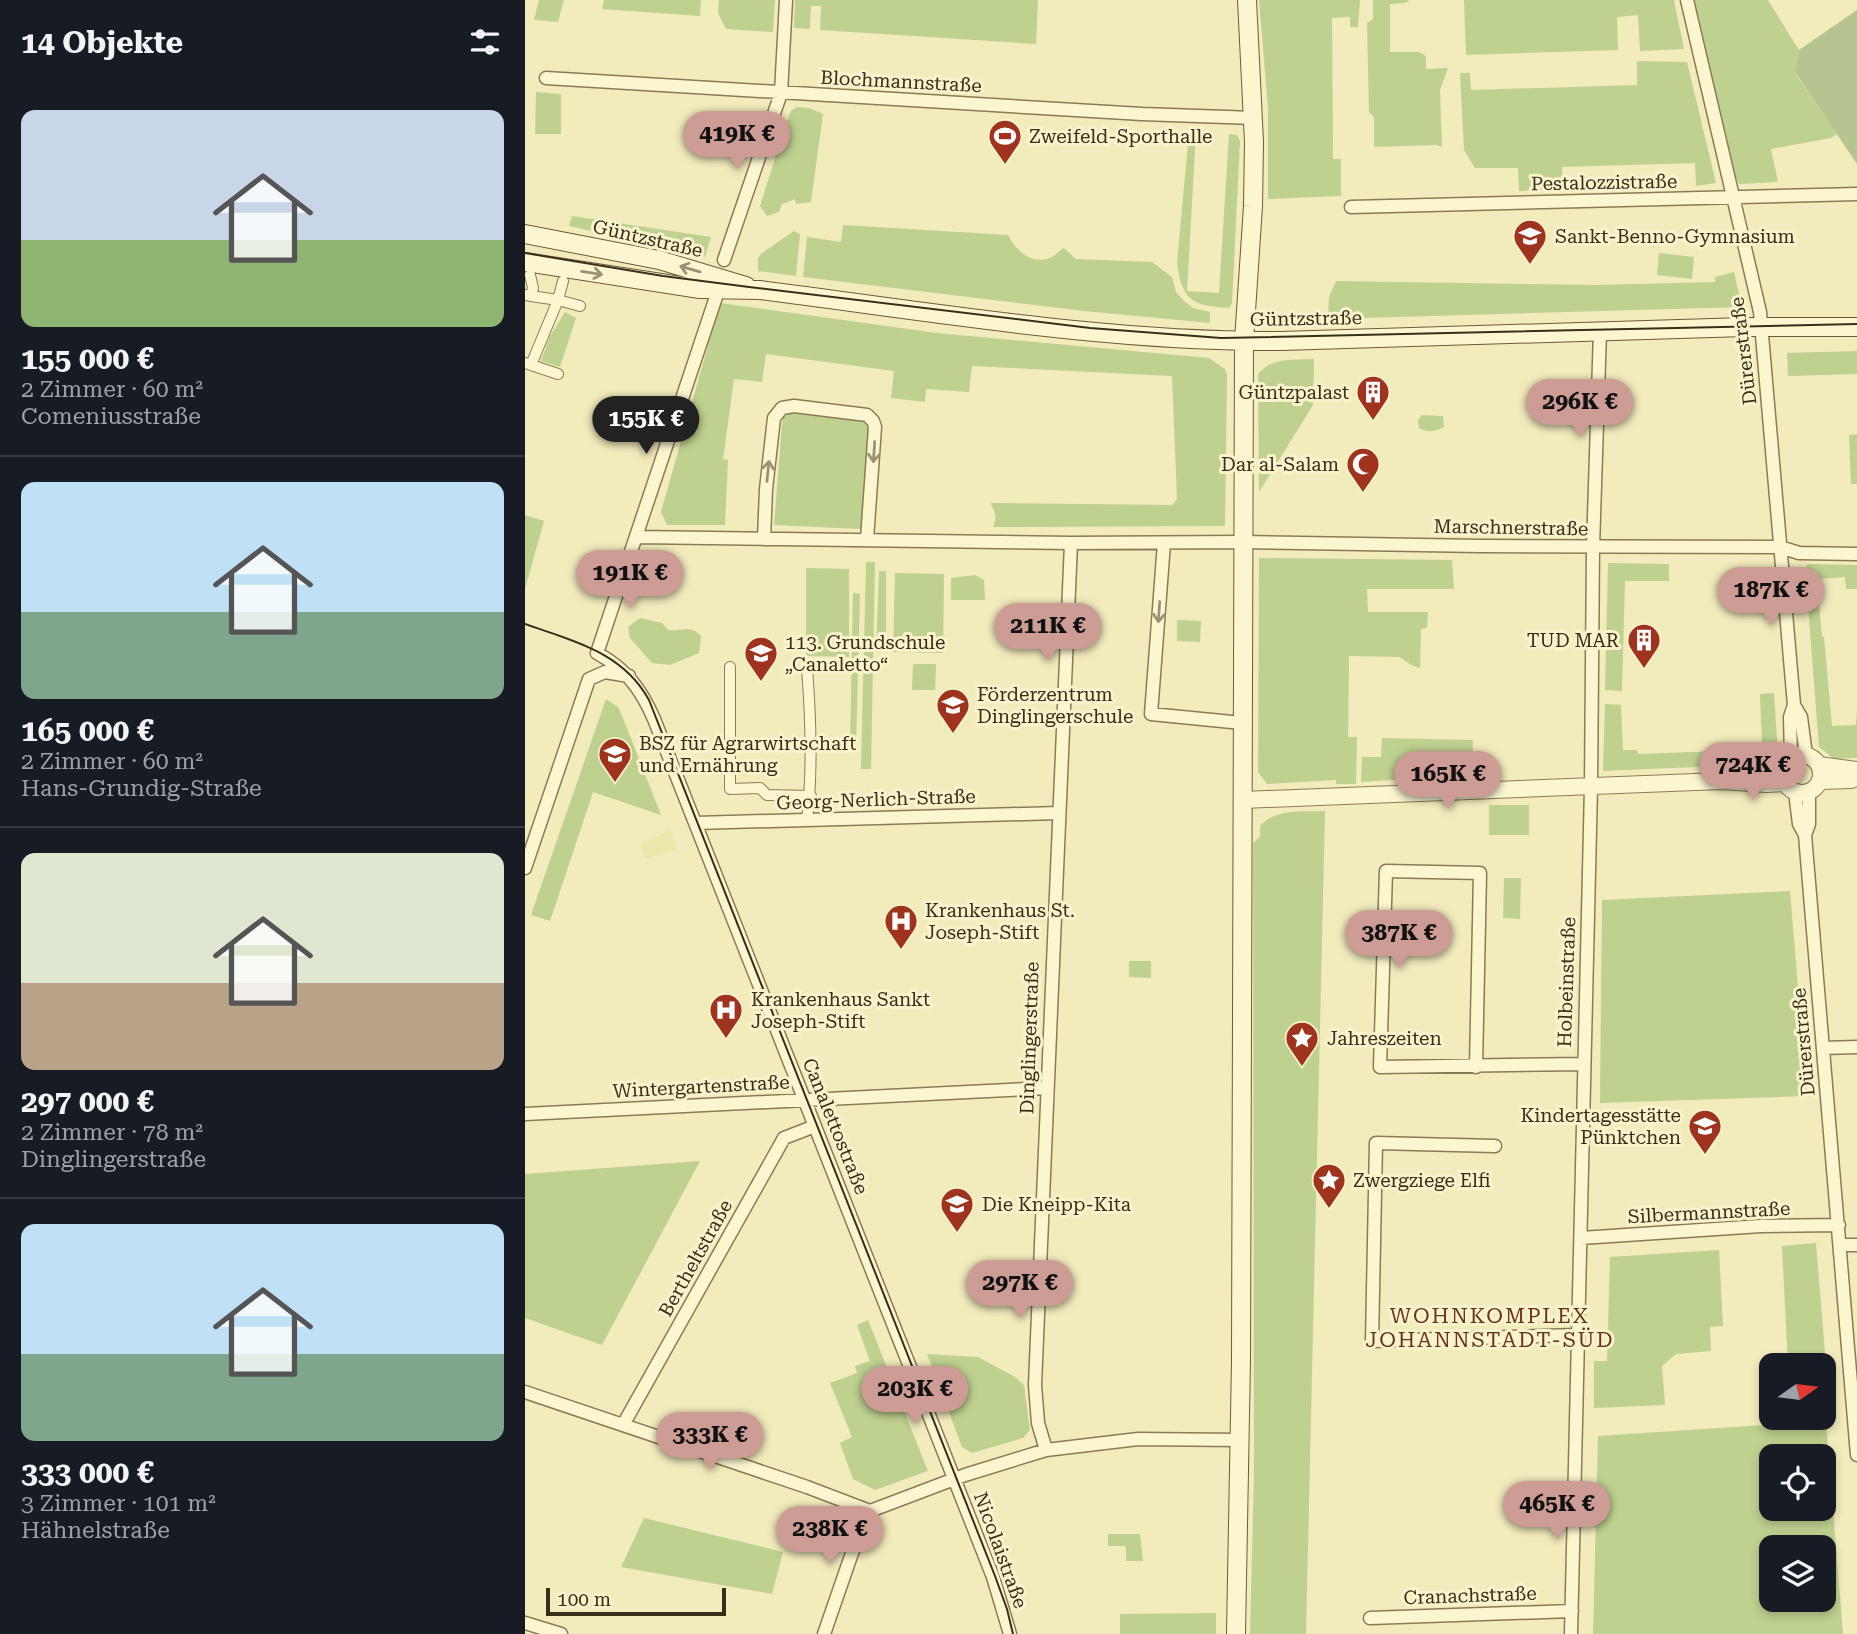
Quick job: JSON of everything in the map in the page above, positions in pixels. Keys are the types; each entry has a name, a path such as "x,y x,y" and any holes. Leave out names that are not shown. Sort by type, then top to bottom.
{"main road":[{"path":"1236,1634 1240,1440 1244,341 1253,206 1254,118 1247,0"},
{"name":"Güntzstraße","path":"525,234 659,260 760,290"},
{"name":"Güntzstraße","path":"528,268 718,291 760,290 1090,331 1244,341 1762,327 1857,327"}],"street":[{"path":"724,260 781,93 786,0"},
{"name":"Dürerstraße","path":"1687,0 1762,327 1794,705 1801,717 1799,824 1805,835 1857,1455"},
{"name":"Blochmannstraße","path":"546,78 1254,118"},
{"name":"Pestalozzistraße","path":"1351,207 1857,194"},
{"path":"528,268 533,288 528,295 580,306"},
{"path":"558,374 528,364 558,300 563,281"},
{"path":"637,537 718,291"},
{"name":"Holbeinstraße","path":"1571,1634 1599,331"},
{"path":"764,539 773,418 782,408 794,407 867,415 873,421 875,427 867,539"},
{"name":"Marschnerstraße","path":"637,537 1071,543 1780,547 1799,553 1857,554"},
{"name":"Canalettostraße","path":"637,537 597,653 614,662 629,676 638,687 654,719 954,1480"},
{"name":"Dinglingerstraße","path":"1046,1450 1038,1423 1035,1385 1071,543"},
{"path":"1164,543 1151,715 1242,723"},
{"path":"730,667 730,789 760,788 767,795 810,796"},
{"path":"807,668 811,716 807,820"},
{"path":"525,868 589,679 605,673 629,676"},
{"path":"1243,800 1721,781 1767,784 1801,774 1857,770"},
{"path":"1801,774 1851,780 1857,777"},
{"name":"Georg-Nerlich-Straße","path":"695,823 1058,813"},
{"path":"1476,1067 1480,873 1385,871 1380,1068 1476,1067 1583,1064"},
{"path":"1823,1048 1857,1047"},
{"name":"Wintergartenstraße","path":"525,1114 1047,1088"},
{"name":"Bertheltstraße","path":"623,1425 784,1138 815,1126"},
{"path":"1495,1146 1376,1143 1372,1341 1578,1335"},
{"name":"Silbermannstraße","path":"1581,1238 1761,1226 1839,1225"},
{"path":"1841,1245 1857,1245"},
{"path":"525,1392 807,1487 870,1511 1046,1450 1138,1438 1240,1440"},
{"name":"Nicolaistraße","path":"954,1480 993,1577 1010,1634"},
{"path":"824,1634 852,1553 870,1511"},
{"name":"Cranachstraße","path":"1370,1618 1572,1611"},
{"path":"525,1623 561,1634"}],"green space":[{"path":"539,0 564,0 558,22 534,20"},
{"path":"604,0 701,0 700,16 602,9"},
{"path":"719,0 775,0 773,32 726,29 718,13"},
{"path":"795,0 1038,0 1036,44 820,30 821,6 811,6 810,29 794,28"},
{"path":"1259,0 1360,0 1358,27 1350,27 1350,17 1332,18 1333,159 1341,159 1341,196 1268,199 1268,108"},
{"path":"1373,0 1410,0 1390,4 1390,52 1419,52 1426,56 1426,69 1448,68 1440,90 1442,147 1374,147 1374,117 1369,112 1367,23 1373,19"},
{"path":"1464,0 1674,0 1684,49 1640,51 1638,15 1617,17 1618,50 1466,55"},
{"path":"1693,0 1768,0 1799,50 1795,73 1837,134 1831,138 1771,149 1778,182 1739,184 1734,174"},
{"path":"1857,10 1857,164 1795,72 1799,50"},
{"path":"1637,61 1687,62 1716,183 1696,186 1695,163 1562,167 1563,189 1519,191 1518,168 1475,168 1464,150 1460,73 1470,73 1471,90 1637,85"},
{"path":"536,92 561,94 561,134 535,134"},
{"path":"797,107 809,108 823,114 811,202 796,204 795,199 782,204 779,212 767,216 760,206 786,123 791,111"},
{"path":"1189,132 1196,132 1187,291 1219,293 1229,134 1237,135 1240,141 1232,303 1229,308 1206,305 1191,299 1179,276 1177,263"},
{"path":"572,216 711,237 705,257 569,226"},
{"path":"843,225 1008,235 1020,251 1037,260 1052,257 1064,248 1076,259 1152,262 1172,277 1176,292 1184,301 1193,308 1210,312 1210,323 1084,311 803,277 807,237 841,242"},
{"path":"794,231 800,234 796,276 758,271 758,258 762,253"},
{"path":"1659,253 1694,257 1692,279 1657,275"},
{"path":"1734,272 1742,307 1328,319 1329,297 1336,281 1597,285 1715,282 1715,277"},
{"path":"720,303 937,333 1209,358 1225,369 1227,375 1225,526 993,527 995,515 990,503 1172,505 1177,499 1172,376 972,366 969,392 926,389 925,402 891,398 894,371 766,354 762,382 734,379 723,459 728,460 725,525 667,525 661,512"},
{"path":"565,312 576,318 560,367 541,361 550,336"},
{"path":"1857,351 1857,374 1788,376 1787,353"},
{"path":"1314,359 1313,405 1259,492 1258,374 1277,362"},
{"path":"783,412 866,420 871,426 861,529 774,525"},
{"path":"1422,415 1443,416 1444,427 1431,431 1419,428 1418,420"},
{"path":"1857,434 1857,484 1851,484 1849,435"},
{"path":"525,515 544,521 525,589"},
{"path":"1259,558 1452,560 1454,589 1367,589 1368,612 1428,612 1427,628 1421,629 1420,668 1400,657 1349,656 1348,737 1357,737 1356,784 1336,784 1336,780 1267,784 1258,772"},
{"path":"866,562 875,562 871,769 861,769"},
{"path":"1608,563 1669,564 1669,581 1625,581 1622,691 1605,690"},
{"path":"1808,564 1857,565 1857,589 1846,589 1845,577 1820,579 1821,591 1818,592 1832,726 1856,725 1857,710 1857,758 1834,759 1819,747 1805,568"},
{"path":"806,568 849,569 849,657 806,656"},
{"path":"879,571 886,571 886,652 876,652"},
{"path":"895,573 944,574 943,653 893,652"},
{"path":"975,575 984,580 985,600 951,600 951,578"},
{"path":"853,593 860,594 856,747 850,747"},
{"path":"640,618 662,623 668,630 689,629 697,632 701,636 699,653 670,665 652,663 630,638 628,627"},
{"path":"1177,620 1201,621 1200,642 1177,641"},
{"path":"913,664 936,664 935,690 912,690"},
{"path":"1774,693 1778,755 1767,764 1603,771 1605,704 1621,705 1623,750 1637,750 1638,754 1748,750 1747,746 1762,744 1760,694"},
{"path":"606,699 618,707 661,815 593,792 550,921 531,915"},
{"path":"1382,738 1473,740 1472,775 1361,782 1362,757 1381,757"},
{"path":"1489,805 1529,805 1529,835 1489,835"},
{"path":"1325,811 1306,1634 1250,1634 1254,1472 1253,843 1260,837 1260,826 1274,816 1290,812"},
{"path":"670,830 677,849 646,859 641,844"},
{"path":"1504,878 1521,878 1520,919 1503,918"},
{"path":"1790,891 1807,1096 1600,1103 1602,900"},
{"path":"1129,961 1151,961 1151,978 1129,977"},
{"path":"700,1161 602,1345 525,1318 525,1174"},
{"path":"1816,1243 1825,1353 1787,1353 1782,1246"},
{"path":"1719,1250 1723,1326 1710,1327 1711,1351 1676,1354 1662,1366 1665,1405 1594,1408 1594,1361 1607,1361 1610,1257"},
{"path":"868,1320 928,1471 875,1490 853,1479 840,1443 852,1437 830,1383 857,1373 855,1366 870,1361 857,1325"},
{"path":"927,1354 978,1357 1015,1377 1024,1385 1030,1430 1023,1438 972,1453 962,1447"},
{"path":"1759,1425 1759,1430 1827,1430 1828,1444 1759,1444 1759,1521 1834,1521 1835,1535 1759,1535 1759,1612 1836,1612 1836,1546 1843,1634 1593,1634 1598,1436"},
{"path":"644,1518 783,1552 772,1594 621,1567"},
{"path":"1108,1534 1140,1534 1143,1561 1126,1561 1126,1546 1108,1546"},
{"path":"1216,1613 1216,1634 1120,1634 1120,1614"}],"tram line":[{"path":"525,253 749,287 1090,328 1221,338 1857,324"},
{"path":"525,624 578,643 611,659 638,684 649,700 995,1576 1013,1634"}],"place":[{"name":"Zweifeld-Sporthalle","path":"1005,166"},
{"name":"Sankt-Benno-Gymnasium","path":"1530,266"},
{"name":"Güntzpalast","path":"1373,422"},
{"name":"Dar al-Salam","path":"1363,494"},
{"name":"TUD MAR","path":"1644,670"},
{"name":"113. Grundschule „Canaletto“","path":"761,683"},
{"name":"Förderzentrum Dinglingerschule","path":"953,735"},
{"name":"BSZ für Agrarwirtschaft und Ernährung","path":"615,784"},
{"name":"Krankenhaus St. Joseph-Stift","path":"901,951"},
{"name":"Krankenhaus Sankt Joseph-Stift","path":"726,1040"},
{"name":"Jahreszeiten","path":"1302,1068"},
{"name":"Kindertagesstätte Pünktchen","path":"1705,1156"},
{"name":"Zwergziege Elfi","path":"1329,1210"},
{"name":"Die Kneipp-Kita","path":"957,1234"}],"district":[{"name":"WOHNKOMPLEX JOHANNSTADT-SÜD","path":"1490,1328"}]}
